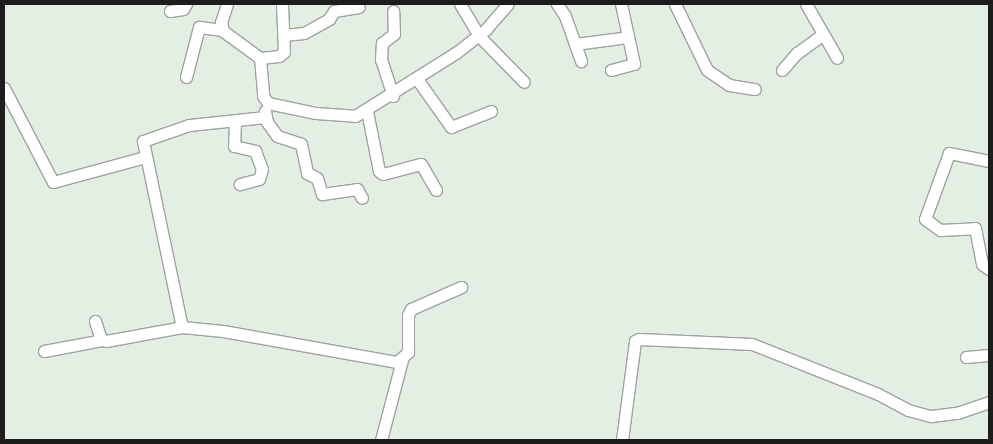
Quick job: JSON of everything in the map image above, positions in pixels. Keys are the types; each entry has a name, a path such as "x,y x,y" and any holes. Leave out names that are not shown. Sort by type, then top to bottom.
{"street":[{"path":"170,11 183,9 186,4"},
{"path":"223,30 227,4"},
{"path":"186,77 199,27 223,30 260,58 282,55 284,35 282,4"},
{"path":"460,4 479,36 524,82"},
{"path":"265,101 277,106 334,115 355,116 392,96 479,36 508,4"},
{"path":"557,4 581,61"},
{"path":"611,70 634,64 621,4"},
{"path":"675,4 708,70 729,85 756,89"},
{"path":"806,4 837,58"},
{"path":"284,35 304,33 329,19 334,12 359,7"},
{"path":"392,96 380,60 382,43 394,34 393,11"},
{"path":"782,70 797,53 823,34"},
{"path":"575,44 628,37"},
{"path":"260,58 265,117 270,127 282,140 301,144 307,173 317,178 322,194 357,189 362,198"},
{"path":"417,79 451,127 491,111"},
{"path":"4,88 53,182 145,157"},
{"path":"367,111 379,171 384,174 421,164 436,190"},
{"path":"182,327 145,157 144,139 188,125 265,117"},
{"path":"235,121 234,146 255,151 262,169 259,179 240,184"},
{"path":"989,161 950,153 926,219 932,227 940,230 975,228 982,264 989,269"},
{"path":"381,440 402,360 408,352 408,315 411,308 461,287"},
{"path":"95,322 103,340"},
{"path":"44,351 182,327 396,362 402,360"},
{"path":"622,440 634,341 639,339 752,344 878,394 908,410 940,418 989,402"},
{"path":"966,357 989,355"}]}
